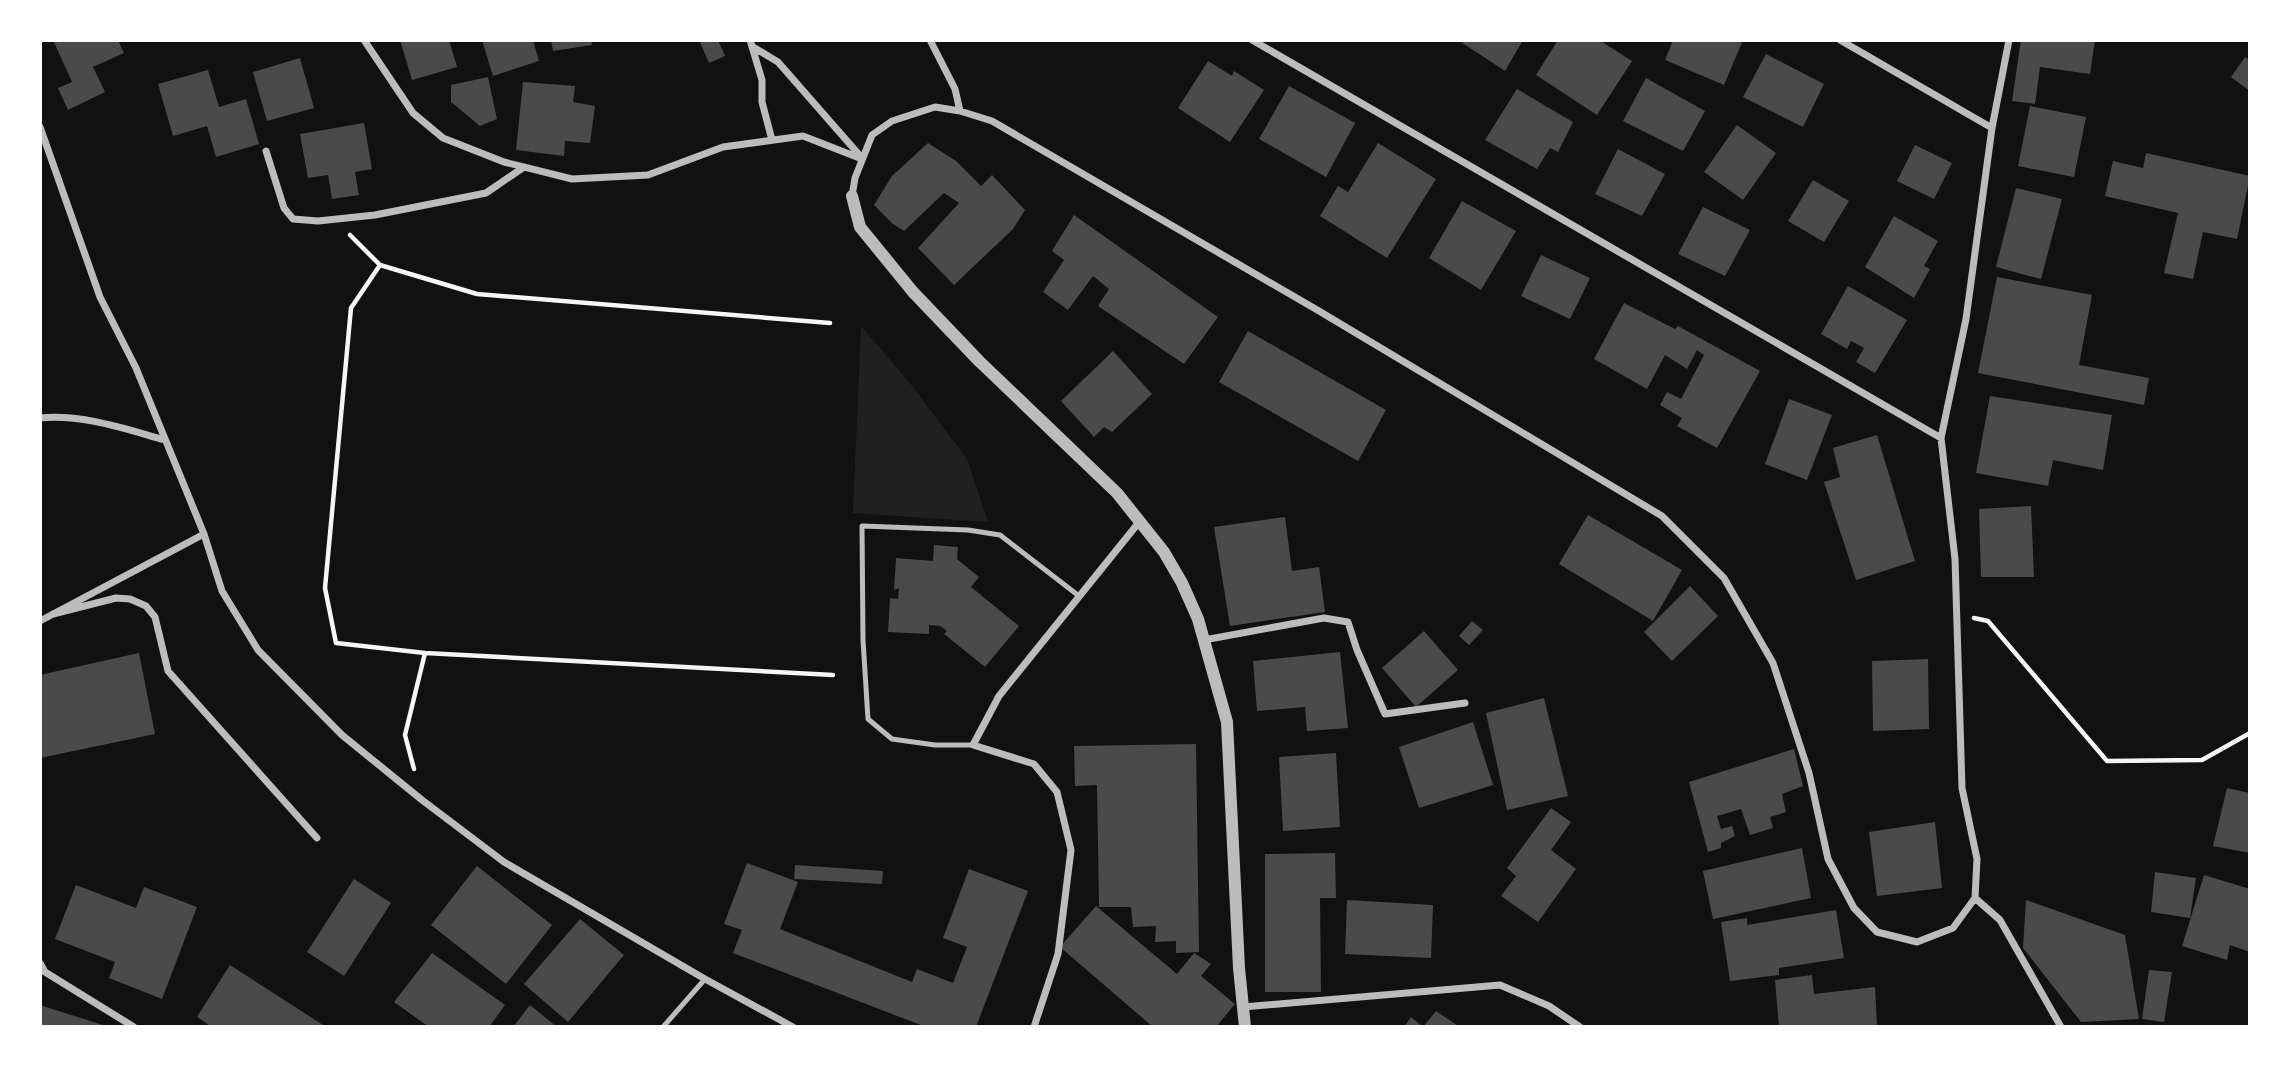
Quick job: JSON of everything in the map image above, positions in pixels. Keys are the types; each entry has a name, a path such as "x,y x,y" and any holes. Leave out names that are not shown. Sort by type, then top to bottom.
{"street":[{"path":"364,40 413,113 443,138 504,162 572,179 648,175 723,147 803,136 862,159"},
{"path":"930,40 955,89 960,111"},
{"path":"1252,40 1941,438"},
{"path":"1840,40 1992,128"},
{"path":"1245,1027 1239,968 1227,722 1204,640 1182,583 1164,552 1117,493 979,361 913,292 860,227 852,196 855,178 872,135 892,121 935,107 992,121 1662,516 1724,578 1773,663 1810,773 1828,859 1854,908 1877,932 1917,942 1953,928 1975,898 1977,859 1962,788 1955,559 1941,438 1966,319 1992,128 2009,40"},
{"path":"752,43 762,79 762,102 772,141"},
{"path":"752,43 778,62 862,159"},
{"path":"40,127 100,296 136,368 166,440 204,534 222,591 258,650 342,735 504,862 793,1027"},
{"path":"266,151 284,208 293,219 318,221 376,215 486,193 524,167"},
{"path":"40,418 61,416 101,422 166,440"},
{"path":"1034,1027 1058,954 1071,850 1057,792 1034,764 973,745 999,696 1140,521"},
{"path":"40,621 204,534"},
{"path":"53,614 116,598 130,599 146,606 155,617 168,671 317,838"},
{"path":"1204,640 1324,618 1348,622 1385,714 1465,703"},
{"path":"1975,898 2000,920 2061,1027"},
{"path":"40,962 42,972 134,1027"},
{"path":"1243,1007 1500,985 1549,1006 1580,1027"}],"lane":[{"path":"973,745 936,745 892,739 868,719 863,640 862,526 968,530 1000,536 1079,596"},
{"path":"663,1027 705,979"}],"path":[{"path":"335,219 380,264 477,294 830,323"},
{"path":"380,264 351,307 325,588 336,643 425,653 833,675"},
{"path":"1956,613 1988,621 2107,761 2202,760 2250,733"},
{"path":"422,800 405,735 425,653"}],"shaded area":[{"path":"861,326 909,382 967,459 988,522 853,513"}],"building":[{"path":"53,40 118,40 124,53 93,67 105,92 68,110 58,88 72,82"},
{"path":"400,40 449,40 457,67 412,80"},
{"path":"482,40 533,40 539,61 493,76"},
{"path":"551,40 591,40 592,45 553,51"},
{"path":"699,40 718,40 725,56 709,63"},
{"path":"1458,40 1523,40 1505,71"},
{"path":"1558,40 1599,40 1632,61 1597,115 1536,75"},
{"path":"1673,40 1743,40 1724,85 1665,60"},
{"path":"2021,40 2095,40 2090,74 2040,67 2035,104 2012,101"},
{"path":"1766,54 1824,84 1803,127 1743,97"},
{"path":"2245,57 2250,60 2250,91 2231,77"},
{"path":"300,58 314,108 267,121 253,72"},
{"path":"1208,61 1232,76 1234,71 1264,90 1230,142 1178,108"},
{"path":"208,70 219,107 246,99 259,144 216,157 207,126 173,136 158,84"},
{"path":"488,77 497,119 480,126 451,102 451,85"},
{"path":"1646,78 1705,111 1683,151 1623,121"},
{"path":"523,82 575,86 573,102 595,106 590,143 565,141 564,156 516,150"},
{"path":"1289,86 1355,123 1326,177 1259,139"},
{"path":"1517,89 1573,122 1558,152 1550,148 1537,169 1485,140"},
{"path":"2030,106 2086,117 2074,177 2018,166"},
{"path":"364,123 372,169 355,172 359,195 332,199 328,175 308,178 300,134"},
{"path":"1737,125 1776,153 1743,200 1704,172"},
{"path":"928,143 956,161 981,186 992,175 1025,210 1013,229 954,285 918,248 959,203 944,193 904,231 874,205 892,176"},
{"path":"1378,143 1436,179 1387,258 1320,216 1338,186 1348,192"},
{"path":"1915,145 1952,163 1934,199 1897,181"},
{"path":"1618,149 1665,174 1642,216 1595,194"},
{"path":"2146,153 2250,176 2237,239 2203,232 2193,279 2164,273 2178,213 2105,196 2113,161 2143,168"},
{"path":"1813,180 1849,201 1824,242 1788,221"},
{"path":"2016,188 2062,199 2041,279 1996,267"},
{"path":"1462,201 1516,231 1481,290 1429,258"},
{"path":"1703,207 1750,230 1725,276 1678,254"},
{"path":"1074,215 1218,317 1184,364 1098,306 1109,289 1093,276 1068,310 1043,292 1064,260 1052,251"},
{"path":"1894,216 1938,241 1924,266 1930,269 1914,298 1865,267"},
{"path":"1541,255 1590,278 1570,319 1521,296"},
{"path":"1997,277 2092,295 2079,365 2149,378 2144,405 1978,373"},
{"path":"1848,286 1907,320 1875,373 1856,362 1864,348 1851,341 1847,349 1821,334"},
{"path":"1624,303 1675,329 1678,326 1760,371 1717,448 1677,426 1682,418 1660,405 1667,392 1681,399 1704,355 1697,350 1687,369 1665,355 1647,389 1594,359"},
{"path":"1248,331 1386,410 1358,461 1219,382"},
{"path":"1113,351 1152,394 1112,432 1104,427 1094,437 1061,401"},
{"path":"1990,396 2112,415 2103,470 2053,460 2048,486 1976,473"},
{"path":"1789,399 1832,415 1807,480 1765,464"},
{"path":"1877,435 1915,561 1856,580 1824,482 1840,477 1833,448"},
{"path":"2031,506 2034,577 1981,577 1979,509"},
{"path":"1588,515 1682,570 1653,621 1559,564"},
{"path":"1285,517 1292,571 1319,567 1325,612 1230,626 1214,527"},
{"path":"934,545 958,547 957,559 979,577 971,587 1019,626 985,667 944,634 947,631 940,626 929,625 929,634 888,632 890,598 898,599 899,588 894,590 896,558 933,561"},
{"path":"1690,586 1718,616 1672,661 1644,632"},
{"path":"1472,621 1483,630 1469,645 1459,636"},
{"path":"1424,631 1458,670 1416,707 1382,668"},
{"path":"1340,652 1348,728 1307,731 1305,707 1257,711 1253,661"},
{"path":"139,653 155,734 40,758 40,675"},
{"path":"1928,659 1929,729 1873,731 1872,661"},
{"path":"1544,698 1568,796 1507,810 1486,713"},
{"path":"1473,722 1493,785 1419,808 1399,747"},
{"path":"1196,744 1199,952 1176,953 1176,941 1155,942 1156,926 1133,927 1131,907 1099,907 1097,785 1075,786 1074,746"},
{"path":"1794,749 1803,786 1782,794 1786,812 1770,817 1773,828 1750,835 1741,809 1717,816 1721,829 1732,826 1735,836 1721,843 1721,848 1708,852 1689,782"},
{"path":"1336,753 1340,827 1283,831 1279,757"},
{"path":"2227,788 2250,793 2250,853 2213,846"},
{"path":"1551,808 1571,822 1551,850 1576,869 1538,922 1501,896 1516,876 1507,868"},
{"path":"1935,822 1942,888 1877,896 1869,832"},
{"path":"1802,848 1811,898 1713,919 1703,871"},
{"path":"1335,853 1336,898 1320,898 1321,992 1265,992 1265,854"},
{"path":"747,863 798,882 780,929 912,982 917,969 953,983 967,947 943,938 969,869 1028,891 976,1027 926,1027 733,953 742,930 724,924"},
{"path":"795,865 883,871 882,884 794,879"},
{"path":"477,866 552,925 506,984 431,925"},
{"path":"2155,872 2196,878 2190,918 2151,912"},
{"path":"2204,875 2250,889 2250,952 2230,945 2227,960 2182,946"},
{"path":"354,879 391,903 344,976 307,952"},
{"path":"76,885 136,908 144,887 197,907 162,999 109,978 115,962 55,939"},
{"path":"1347,900 1433,905 1431,958 1345,954"},
{"path":"2026,900 2125,935 2139,1019 2081,1022 2023,948"},
{"path":"1096,906 1177,974 1194,953 1211,964 1201,976 1235,1004 1216,1027 1153,1027 1060,947"},
{"path":"1836,910 1844,958 1779,968 1779,975 1730,981 1721,922 1747,918 1747,925"},
{"path":"580,919 624,955 568,1022 524,984"},
{"path":"432,953 505,1005 489,1027 429,1027 394,1002"},
{"path":"230,965 326,1027 212,1027 197,1017"},
{"path":"2149,970 2172,972 2164,1022 2142,1019"},
{"path":"1812,975 1814,994 1875,987 1877,1027 1779,1027 1775,980"},
{"path":"40,1005 106,1026 106,1027 40,1027"},
{"path":"530,1005 557,1027 513,1027"},
{"path":"1436,1011 1460,1027 1423,1027"},
{"path":"1411,1017 1423,1027 1404,1027"}]}
